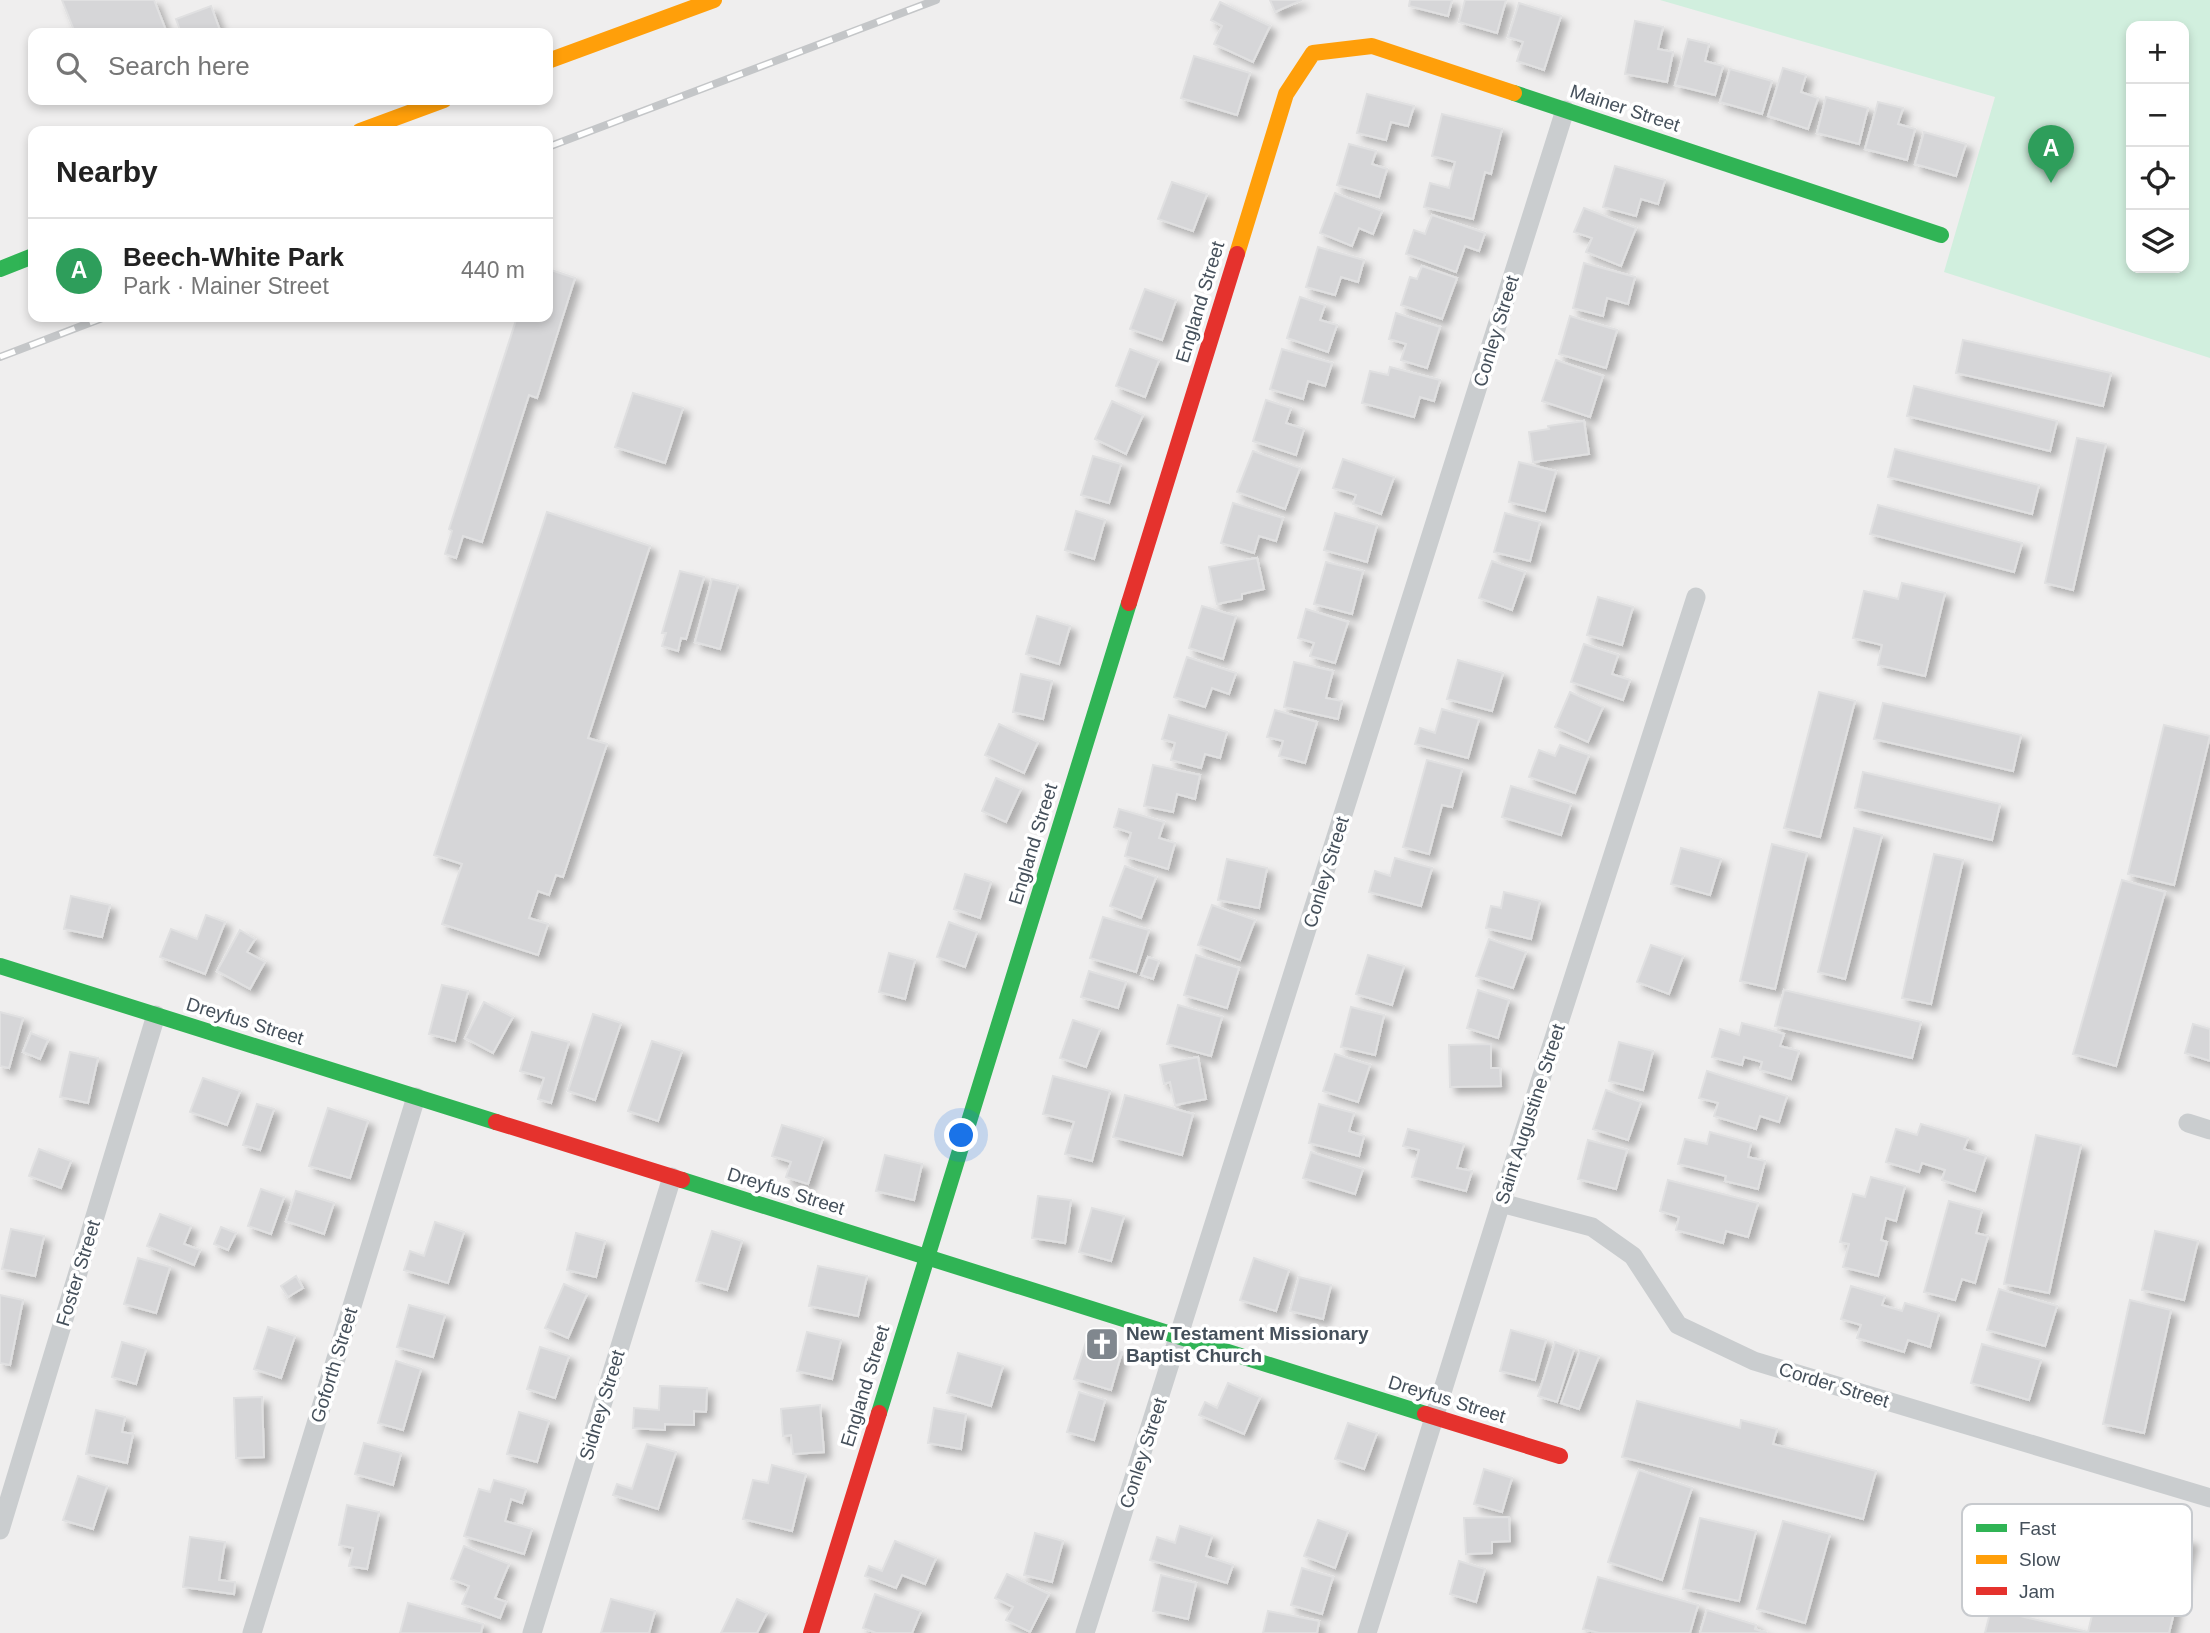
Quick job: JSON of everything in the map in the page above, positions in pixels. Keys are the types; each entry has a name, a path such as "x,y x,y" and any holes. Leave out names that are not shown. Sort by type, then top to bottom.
{"street":[{"path":"553,59 713,0"},
{"name":"Mainer Street","path":"1302,71 1313,53 1372,46 1941,234"},
{"name":"England Street","path":"811,1633 1286,94 1302,71"},
{"path":"370,126 414,105"},
{"name":"Conley Street","path":"1085,1633 1565,110"},
{"path":"0,269 28,258"},
{"name":"Saint Augustine Street","path":"1367,1633 1501,1203 1696,597"},
{"name":"Dreyfus Street","path":"0,966 1560,1456"},
{"name":"Foster Street","path":"0,1530 156,1015"},
{"name":"Goforth Street","path":"252,1633 416,1097"},
{"path":"2188,1123 2210,1130"},
{"name":"Sidney Street","path":"532,1633 672,1177"},
{"name":"Corder Street","path":"1501,1203 1592,1227 1633,1256 1678,1325 1754,1361 2210,1498"}],"green space":[{"path":"1660,0 2210,0 2210,358 1944,272 1995,97"}],"building":[{"path":"62,0 154,0 165,28 73,28"},
{"path":"1270,0 1302,0 1275,12"},
{"path":"1410,0 1452,0 1448,16 1409,6"},
{"path":"1465,0 1506,0 1497,33 1459,22"},
{"path":"1220,2 1270,26 1253,62 1214,44 1222,26 1211,20"},
{"path":"1519,3 1561,16 1544,70 1517,61 1523,42 1508,37"},
{"path":"211,6 219,28 179,28 176,19"},
{"path":"1635,21 1663,27 1658,49 1673,52 1667,82 1625,74"},
{"path":"1688,39 1709,44 1705,61 1723,66 1715,95 1675,85"},
{"path":"1194,56 1250,73 1237,115 1181,98"},
{"path":"1783,68 1806,75 1801,92 1818,98 1808,129 1768,116"},
{"path":"1730,69 1772,81 1762,114 1720,102"},
{"path":"1367,94 1414,106 1408,126 1391,122 1386,140 1357,133"},
{"path":"1826,97 1868,108 1859,144 1817,133"},
{"path":"1878,102 1903,108 1898,124 1915,129 1907,160 1865,149"},
{"path":"1442,114 1502,129 1491,174 1485,172 1473,219 1424,207 1430,183 1449,188 1455,162 1432,156"},
{"path":"1924,132 1966,144 1956,176 1915,164"},
{"path":"1349,144 1376,151 1372,164 1387,169 1379,197 1337,185"},
{"path":"1615,166 1665,180 1658,204 1641,199 1636,216 1603,207"},
{"path":"1172,182 1207,194 1193,231 1158,219"},
{"path":"1335,193 1382,211 1373,234 1359,228 1352,246 1320,233"},
{"path":"1584,208 1636,228 1621,266 1586,252 1592,238 1574,232"},
{"path":"1432,215 1485,233 1479,251 1465,246 1456,272 1406,254 1414,230 1425,234"},
{"path":"1318,247 1364,260 1358,282 1341,277 1335,295 1306,287"},
{"path":"1584,263 1635,277 1628,304 1607,298 1603,316 1573,308"},
{"path":"1422,266 1457,278 1442,319 1401,305 1410,277 1417,279"},
{"path":"553,271 575,278 537,398 529,395 482,542 463,536 456,558 445,554 452,531 449,529 515,322 553,322"},
{"path":"1145,289 1176,300 1162,340 1130,329"},
{"path":"1300,297 1325,305 1320,320 1337,325 1328,352 1287,338"},
{"path":"1396,313 1440,327 1427,368 1401,360 1406,344 1389,339"},
{"path":"1570,316 1617,330 1606,368 1559,354"},
{"path":"1963,340 2111,373 2103,406 1956,373"},
{"path":"1130,349 1159,360 1145,397 1116,386"},
{"path":"1282,349 1332,363 1325,386 1308,381 1303,399 1270,389"},
{"path":"1556,360 1603,376 1590,417 1542,401"},
{"path":"1390,367 1440,380 1434,401 1420,397 1414,417 1362,403 1370,371 1388,375"},
{"path":"1914,386 2057,421 2050,451 1907,416"},
{"path":"633,393 683,408 665,463 615,447"},
{"path":"1266,400 1291,408 1286,423 1304,429 1296,455 1253,441"},
{"path":"1112,401 1143,415 1126,454 1095,439"},
{"path":"1584,421 1589,454 1533,462 1529,432 1549,429 1548,426"},
{"path":"2077,438 2106,444 2073,590 2045,583"},
{"path":"1895,449 2039,485 2032,514 1888,477"},
{"path":"1253,451 1300,468 1285,509 1237,492"},
{"path":"1093,456 1121,464 1109,503 1081,495"},
{"path":"1343,459 1394,477 1381,514 1353,504 1356,495 1333,488"},
{"path":"1519,462 1556,471 1545,511 1509,502"},
{"path":"1233,503 1283,518 1276,541 1259,536 1254,553 1221,543"},
{"path":"1878,505 2022,543 2014,572 1870,534"},
{"path":"1076,511 1105,520 1094,559 1065,550"},
{"path":"547,512 650,546 588,738 607,744 563,877 556,875 549,895 538,891 529,918 548,924 538,955 442,924 462,864 434,855"},
{"path":"1335,513 1377,525 1367,562 1324,550"},
{"path":"1505,513 1540,522 1530,561 1494,552"},
{"path":"1257,558 1264,589 1242,594 1242,599 1217,604 1209,567"},
{"path":"1492,561 1525,572 1512,610 1479,598"},
{"path":"1326,562 1363,571 1352,614 1314,604"},
{"path":"680,571 704,577 686,639 681,638 678,651 662,646 666,633 662,633"},
{"path":"712,579 738,585 720,649 695,642"},
{"path":"1902,583 1945,593 1925,676 1878,665 1882,645 1853,638 1864,591 1898,599"},
{"path":"1598,597 1633,607 1622,645 1587,635"},
{"path":"1202,606 1236,616 1223,659 1189,648"},
{"path":"1306,609 1348,622 1335,663 1310,656 1314,643 1298,638"},
{"path":"1037,616 1070,626 1059,664 1026,654"},
{"path":"1584,644 1618,655 1612,674 1630,680 1623,700 1571,682"},
{"path":"1187,657 1236,673 1229,694 1212,688 1205,707 1174,697"},
{"path":"1458,660 1503,673 1492,711 1447,699"},
{"path":"1294,662 1333,671 1326,698 1342,701 1338,719 1284,707"},
{"path":"1021,674 1052,681 1043,719 1013,712"},
{"path":"1570,692 1603,707 1588,742 1555,727"},
{"path":"1819,692 1855,701 1820,837 1784,828"},
{"path":"1883,703 2021,735 2013,771 1874,739"},
{"path":"1442,709 1479,719 1468,758 1415,744 1420,728 1435,733"},
{"path":"1275,710 1317,722 1305,763 1279,756 1283,741 1267,737"},
{"path":"1169,715 1227,732 1220,758 1205,754 1201,768 1171,760 1175,743 1162,739"},
{"path":"999,724 1038,742 1024,773 985,755"},
{"path":"2164,725 2210,736 2174,885 2128,874"},
{"path":"1560,745 1589,755 1575,793 1529,777 1539,750 1555,756"},
{"path":"1427,760 1462,769 1452,807 1442,805 1429,854 1403,847"},
{"path":"1153,765 1200,775 1195,799 1177,794 1173,812 1144,806"},
{"path":"1863,772 2000,804 1992,840 1855,808"},
{"path":"996,778 1021,789 1006,822 982,811"},
{"path":"1511,786 1571,804 1561,835 1502,817"},
{"path":"1119,809 1164,822 1159,838 1175,843 1168,869 1125,856 1131,833 1114,827"},
{"path":"1854,828 1882,835 1845,979 1818,972"},
{"path":"1772,844 1807,853 1775,989 1740,981"},
{"path":"1681,848 1721,859 1710,895 1671,884"},
{"path":"1934,854 1963,860 1931,1004 1902,998"},
{"path":"1395,858 1432,868 1421,906 1369,892 1375,871 1390,876"},
{"path":"1227,859 1267,868 1259,908 1218,900"},
{"path":"1125,866 1156,877 1141,918 1110,906"},
{"path":"965,874 991,882 980,918 954,909"},
{"path":"2122,880 2165,892 2116,1066 2073,1054"},
{"path":"1504,892 1540,901 1531,939 1486,928 1491,906 1501,908"},
{"path":"71,896 110,905 102,937 64,929"},
{"path":"1212,905 1255,920 1240,960 1198,945"},
{"path":"206,915 225,922 205,974 160,957 171,929 197,939"},
{"path":"1103,917 1149,930 1136,972 1090,958"},
{"path":"949,922 977,932 965,967 937,957"},
{"path":"240,930 255,939 247,952 265,962 250,989 217,971"},
{"path":"1489,939 1526,952 1513,988 1476,976"},
{"path":"1651,945 1683,956 1669,994 1637,982"},
{"path":"889,953 915,960 905,999 879,992"},
{"path":"1196,955 1239,968 1227,1008 1184,995"},
{"path":"1368,955 1404,966 1392,1005 1356,994"},
{"path":"1148,957 1159,961 1153,979 1141,975"},
{"path":"1089,971 1126,982 1118,1008 1081,997"},
{"path":"442,985 468,991 455,1041 429,1034"},
{"path":"1478,990 1509,1000 1498,1038 1467,1028"},
{"path":"1784,990 1921,1022 1912,1058 1775,1026"},
{"path":"484,1002 513,1017 493,1053 465,1038"},
{"path":"1178,1005 1222,1017 1211,1056 1167,1044"},
{"path":"1351,1007 1384,1015 1375,1055 1341,1047"},
{"path":"0,1012 23,1018 9,1068 0,1066"},
{"path":"593,1014 621,1023 595,1100 568,1091"},
{"path":"1073,1020 1100,1029 1086,1067 1060,1058"},
{"path":"1742,1023 1784,1034 1780,1046 1799,1051 1791,1079 1760,1070 1762,1062 1744,1057 1742,1065 1712,1057 1720,1029 1739,1035"},
{"path":"2193,1024 2210,1029 2210,1061 2185,1053"},
{"path":"532,1032 569,1042 551,1103 538,1099 544,1078 520,1071"},
{"path":"31,1033 48,1040 40,1059 23,1052"},
{"path":"652,1041 682,1051 658,1121 628,1111"},
{"path":"1619,1042 1653,1051 1643,1090 1609,1081"},
{"path":"1491,1044 1491,1068 1500,1068 1501,1086 1450,1087 1449,1045"},
{"path":"70,1052 98,1058 88,1103 60,1097"},
{"path":"1335,1054 1370,1065 1358,1102 1323,1091"},
{"path":"1198,1057 1206,1099 1175,1105 1170,1082 1164,1084 1160,1065"},
{"path":"1707,1071 1787,1096 1779,1122 1760,1116 1756,1129 1714,1116 1718,1103 1699,1098"},
{"path":"1053,1076 1110,1091 1092,1161 1065,1154 1074,1122 1043,1114"},
{"path":"203,1078 240,1091 227,1125 190,1112"},
{"path":"1606,1090 1641,1102 1628,1140 1593,1129"},
{"path":"1125,1095 1193,1114 1182,1155 1113,1137"},
{"path":"257,1104 274,1109 260,1150 243,1145"},
{"path":"1319,1104 1354,1113 1349,1131 1364,1136 1359,1156 1309,1143"},
{"path":"328,1108 368,1121 350,1178 309,1166"},
{"path":"1921,1124 1968,1138 1964,1149 1986,1156 1975,1191 1942,1180 1945,1170 1922,1163 1919,1172 1886,1162 1896,1129 1917,1135"},
{"path":"782,1125 823,1138 808,1184 786,1177 791,1162 772,1156"},
{"path":"1408,1129 1464,1144 1457,1168 1472,1171 1466,1191 1412,1177 1419,1150 1403,1146"},
{"path":"1710,1132 1751,1143 1748,1157 1765,1161 1758,1189 1725,1181 1726,1176 1678,1164 1685,1139 1707,1144"},
{"path":"2036,1135 2081,1145 2049,1293 2004,1284"},
{"path":"1588,1140 1627,1150 1616,1189 1578,1179"},
{"path":"39,1149 71,1161 61,1188 29,1176"},
{"path":"1311,1152 1363,1169 1355,1194 1303,1178"},
{"path":"885,1155 922,1164 914,1200 876,1191"},
{"path":"1871,1177 1905,1186 1896,1221 1886,1218 1881,1240 1887,1242 1878,1276 1843,1267 1849,1244 1840,1242 1853,1194 1865,1197"},
{"path":"1668,1180 1758,1203 1748,1237 1726,1231 1723,1243 1676,1230 1679,1217 1660,1211"},
{"path":"261,1189 284,1197 271,1234 248,1226"},
{"path":"296,1191 334,1203 324,1234 286,1221"},
{"path":"1038,1196 1071,1200 1065,1243 1032,1238"},
{"path":"1949,1201 1982,1210 1976,1233 1988,1236 1975,1283 1962,1279 1955,1300 1924,1292"},
{"path":"1092,1208 1124,1216 1111,1261 1079,1252"},
{"path":"160,1214 191,1226 184,1244 200,1250 194,1265 147,1246"},
{"path":"435,1222 464,1232 448,1283 404,1270 410,1251 424,1256"},
{"path":"221,1227 236,1233 228,1250 214,1244"},
{"path":"11,1229 44,1236 35,1276 2,1269"},
{"path":"712,1231 742,1241 727,1290 696,1281"},
{"path":"2155,1231 2198,1241 2184,1300 2142,1290"},
{"path":"576,1233 605,1241 596,1277 567,1270"},
{"path":"138,1258 170,1267 156,1313 124,1304"},
{"path":"1254,1258 1289,1270 1276,1311 1240,1300"},
{"path":"818,1266 867,1276 858,1316 809,1306"},
{"path":"296,1276 303,1288 288,1297 281,1286"},
{"path":"1299,1277 1331,1285 1323,1319 1290,1311"},
{"path":"564,1284 587,1294 568,1338 545,1328"},
{"path":"1851,1286 1885,1296 1882,1305 1902,1311 1905,1303 1939,1313 1930,1347 1908,1340 1904,1352 1857,1338 1861,1325 1841,1319"},
{"path":"1999,1289 2057,1306 2045,1346 1987,1330"},
{"path":"0,1295 23,1300 10,1365 0,1363"},
{"path":"2130,1300 2171,1310 2144,1433 2103,1424"},
{"path":"409,1305 445,1315 433,1357 397,1347"},
{"path":"268,1327 295,1336 281,1378 254,1369"},
{"path":"1511,1330 1546,1340 1535,1380 1500,1371"},
{"path":"807,1332 841,1340 832,1379 797,1371"},
{"path":"122,1342 146,1349 136,1384 112,1377"},
{"path":"1086,1342 1122,1352 1111,1390 1074,1379"},
{"path":"1555,1342 1574,1349 1557,1402 1538,1396"},
{"path":"1982,1344 2041,1360 2029,1400 1971,1383"},
{"path":"540,1347 569,1356 555,1398 527,1389"},
{"path":"1580,1350 1599,1356 1579,1409 1561,1403"},
{"path":"958,1353 1003,1366 991,1406 947,1393"},
{"path":"396,1361 421,1369 403,1430 378,1423"},
{"path":"1228,1383 1260,1397 1244,1434 1199,1415 1205,1402 1217,1408"},
{"path":"660,1386 707,1388 706,1412 694,1411 694,1425 665,1424 665,1430 633,1428 634,1408 659,1410"},
{"path":"1079,1392 1105,1400 1094,1440 1067,1432"},
{"path":"262,1397 264,1457 236,1458 234,1398"},
{"path":"1637,1401 1740,1428 1741,1420 1777,1429 1773,1444 1876,1471 1863,1519 1622,1457"},
{"path":"820,1405 824,1452 793,1454 791,1435 783,1436 781,1409"},
{"path":"934,1408 966,1414 961,1449 928,1443"},
{"path":"96,1410 125,1417 122,1432 133,1434 127,1463 86,1454"},
{"path":"519,1412 549,1421 537,1462 507,1454"},
{"path":"1348,1423 1377,1433 1364,1469 1335,1459"},
{"path":"364,1443 401,1453 393,1485 355,1474"},
{"path":"647,1444 676,1452 658,1509 613,1495 617,1484 632,1489"},
{"path":"772,1465 806,1474 792,1531 743,1519 753,1480 768,1483"},
{"path":"1484,1469 1512,1478 1502,1512 1474,1504"},
{"path":"1639,1470 1692,1488 1662,1580 1608,1562"},
{"path":"78,1476 107,1486 93,1529 63,1520"},
{"path":"494,1480 526,1489 522,1503 511,1499 505,1521 532,1529 524,1554 464,1536 479,1489 490,1492"},
{"path":"347,1505 379,1512 367,1569 349,1566 353,1548 339,1545"},
{"path":"1509,1517 1510,1541 1492,1542 1492,1553 1466,1554 1464,1518"},
{"path":"1700,1518 1756,1531 1739,1601 1683,1589"},
{"path":"1318,1520 1348,1531 1335,1568 1304,1556"},
{"path":"1783,1521 1830,1534 1805,1623 1757,1609"},
{"path":"1180,1526 1212,1536 1206,1556 1233,1565 1227,1583 1150,1560 1157,1537 1175,1543"},
{"path":"1035,1533 1063,1541 1052,1582 1024,1575"},
{"path":"190,1537 225,1542 219,1580 235,1582 234,1594 183,1587"},
{"path":"895,1541 936,1558 925,1584 902,1575 896,1588 865,1576 869,1566 882,1571"},
{"path":"464,1546 509,1564 495,1598 506,1602 500,1618 462,1604 469,1586 451,1579"},
{"path":"1459,1561 1485,1569 1476,1602 1450,1594"},
{"path":"1302,1568 1333,1577 1322,1614 1291,1605"},
{"path":"1007,1574 1049,1594 1030,1632 1006,1620 1013,1607 995,1598"},
{"path":"1161,1575 1196,1583 1188,1619 1153,1611"},
{"path":"1598,1577 1698,1605 1690,1633 1599,1633 1583,1629"},
{"path":"875,1594 921,1611 912,1633 876,1633 863,1628"},
{"path":"611,1599 655,1611 649,1633 601,1633"},
{"path":"737,1599 767,1613 757,1633 721,1633"},
{"path":"408,1603 483,1624 481,1633 400,1633"},
{"path":"1707,1610 1756,1625 1755,1629 1767,1633 1700,1633"},
{"path":"1268,1611 1319,1621 1317,1633 1263,1633"},
{"path":"1989,1616 2021,1616 2088,1632 2092,1616 2173,1616 2169,1633 1985,1633"}],"railway":[{"path":"553,145 936,0"},
{"path":"0,357 92,322"}],"traffic: fast":[{"path":"1514,93 1941,235"},
{"path":"0,269 28,258"},
{"path":"879,1413 1129,603"},
{"path":"0,966 496,1122"},
{"path":"682,1180 1425,1414"}],"traffic: slow":[{"path":"553,59 714,0"},
{"path":"1237,254 1286,94 1313,53 1372,46 1514,93"},
{"path":"374,126 430,105"}],"traffic: jam":[{"path":"1129,603 1237,254"},
{"path":"496,1122 682,1180"},
{"path":"811,1633 879,1413"},
{"path":"1425,1414 1560,1456"}],"place":[{"name":"Beech-White Park","path":"2051,183"},
{"name":"New Testament Missionary Baptist Church","path":"1102,1344"}]}
